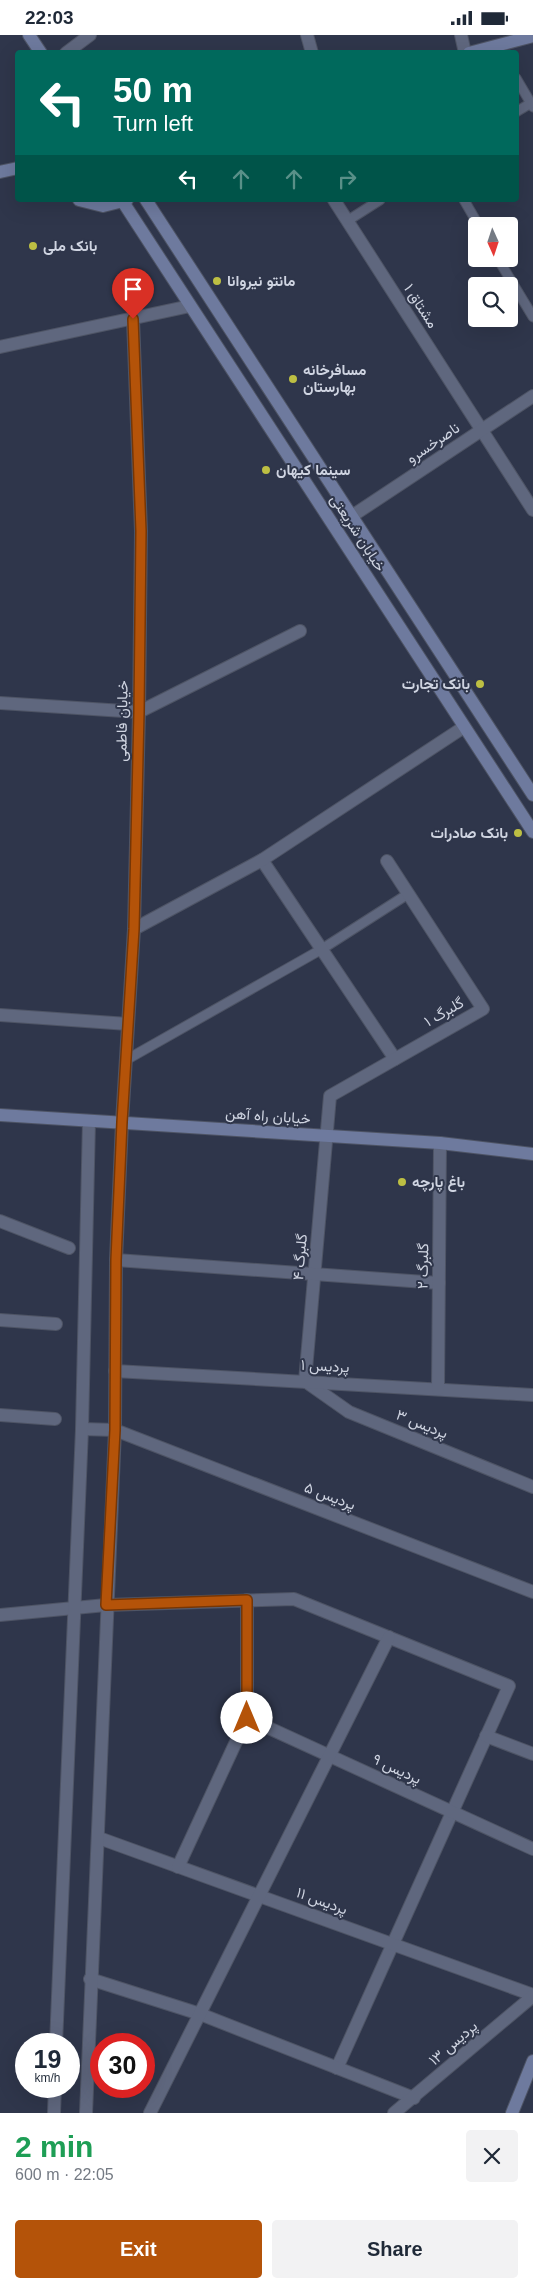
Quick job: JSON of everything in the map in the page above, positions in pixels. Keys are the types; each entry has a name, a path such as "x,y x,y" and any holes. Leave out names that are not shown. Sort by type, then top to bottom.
{"street":[{"path":"28,35 39,50"},
{"path":"70,50 90,35"},
{"path":"307,35 311,50"},
{"path":"461,35 466,50"},
{"path":"499,49 533,35"},
{"path":"0,172 15,169"},
{"path":"87,202 103,206 121,202"},
{"name":"خیابان شریعتی","path":"126,202 190,306 533,832"},
{"name":"خیابان شریعتی","path":"147,202 533,795"},
{"name":"مشتاق ۱","path":"335,202 533,509"},
{"path":"0,347 190,306"},
{"name":"خیابان فاطمی","path":"86,2113 90,1979 99,1838 106,1605 115,1430 116,1260 122,1122 134,929 141,531 133,319"},
{"name":"ناصرخسرو","path":"352,516 533,396"},
{"path":"0,703 139,712 300,631"},
{"path":"134,929 262,860 464,727"},
{"path":"262,860 395,1059"},
{"name":"گلبرگ ۱","path":"327,1136 330,1096 482,1009 387,861"},
{"path":"0,1015 128,1024"},
{"name":"خیابان راه آهن","path":"0,1115 440,1143 533,1154"},
{"path":"56,2033 82,1429 89,1121"},
{"name":"گلبرگ ۴","path":"305,1381 327,1136"},
{"name":"گلبرگ ۲","path":"438,1389 440,1143"},
{"path":"0,1221 69,1248"},
{"path":"116,1260 439,1283"},
{"path":"0,1320 56,1324"},
{"name":"پردیس ۱","path":"115,1371 533,1395"},
{"name":"پردیس ۳","path":"305,1381 349,1412 533,1487"},
{"path":"0,1415 54,1419"},
{"name":"پردیس ۵","path":"82,1429 115,1430 533,1592"},
{"path":"0,1615 106,1605 294,1599 509,1686 338,2068"},
{"path":"178,1867 247,1718 247,1600"},
{"path":"150,2113 389,1637"},
{"name":"پردیس ۹","path":"247,1718 533,1849"},
{"path":"486,1735 533,1754"},
{"name":"پردیس ۱۱","path":"99,1838 260,1895 533,1996"},
{"path":"90,1979 200,2014 414,2098"},
{"name":"پردیس ۱۳","path":"394,2113 533,1996"},
{"path":"512,2113 533,2061"},
{"path":"54,2113 55,2098"}],"lane":[{"path":"519,83 532,105 519,111"},
{"path":"347,221 377,202"},
{"path":"465,202 474,217"},
{"path":"503,267 533,317"},
{"path":"126,1060 322,949 408,894"}],"place":[{"name":"بانک ملی","path":"33,246"},
{"name":"مانتو نیروانا","path":"217,281"},
{"name":"مسافرخانه بهارستان","path":"293,379"},
{"name":"سینما کیهان","path":"266,470"},
{"name":"بانک تجارت","path":"480,684"},
{"name":"بانک صادرات","path":"518,833"},
{"name":"باغ پارچه","path":"402,1182"}],"route":[{"path":"133,319 141,531 139,712 134,929 122,1122 116,1260 115,1430 106,1605 247,1600 247,1718"}]}
